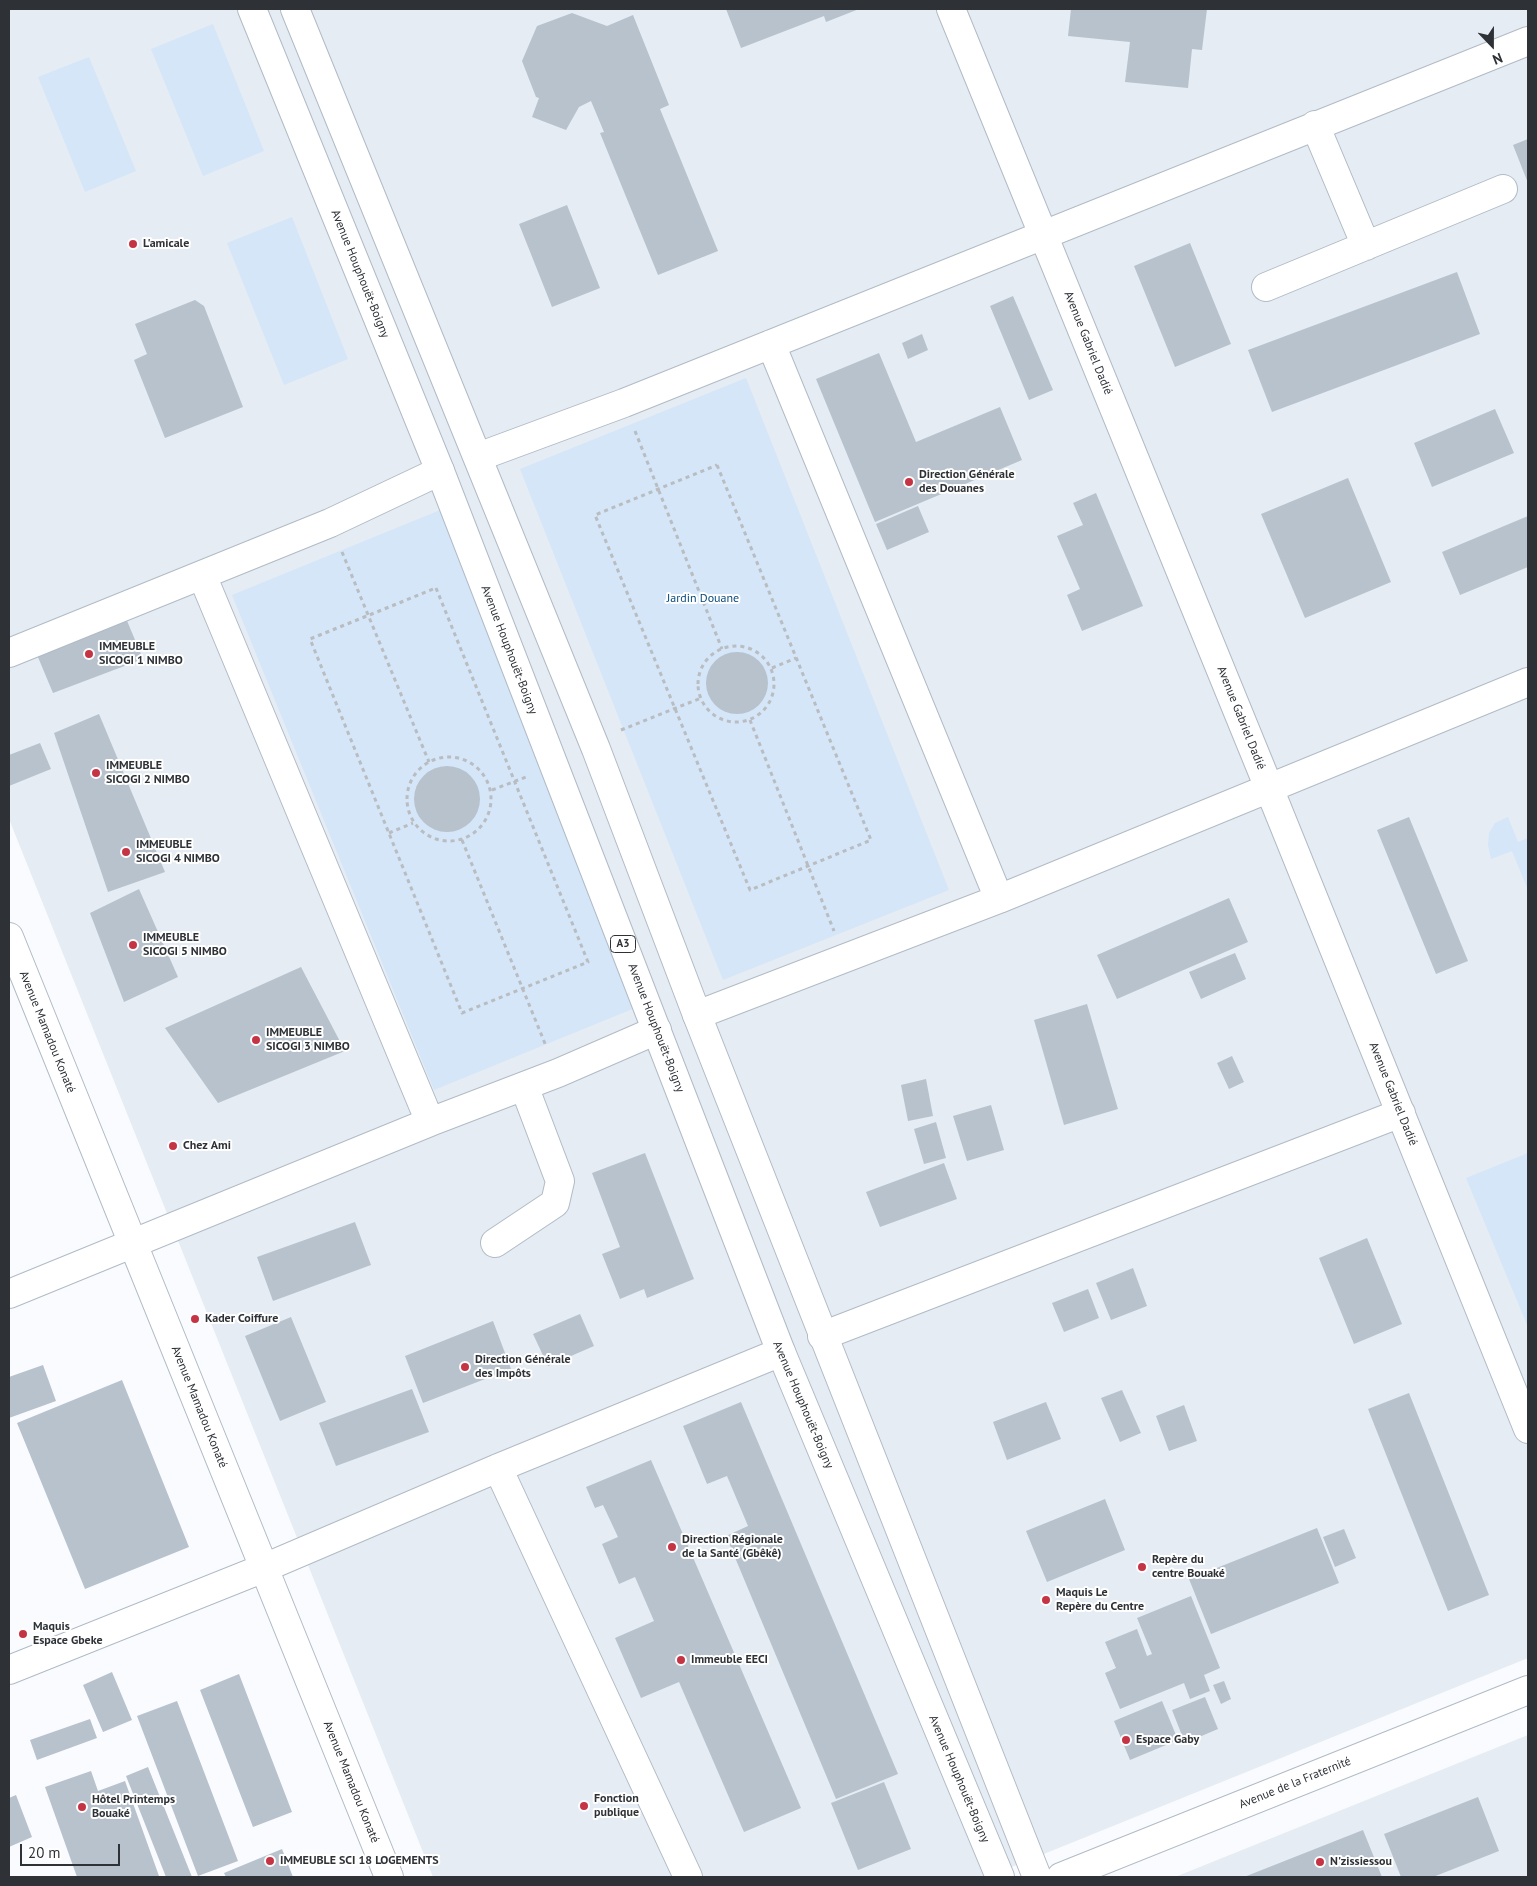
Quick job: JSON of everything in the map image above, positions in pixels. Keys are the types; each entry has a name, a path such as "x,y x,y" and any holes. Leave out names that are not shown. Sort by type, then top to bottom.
{"main road":[{"name":"Avenue Houphouët-Boigny","path":"252,9 440,471 781,1352 1000,1877"},
{"path":"295,9 593,741 822,1336 1037,1877"},
{"name":"Avenue Gabriel Dadié","path":"951,9 1270,788 1528,1429"},
{"path":"478,457 624,403 1528,40"},
{"path":"1315,125 1366,246"},
{"path":"1266,288 1503,189"},
{"path":"771,344 999,899"},
{"path":"9,653 330,523 440,471"},
{"path":"202,575 430,1122"},
{"path":"697,1015 999,899 1528,682"},
{"name":"Avenue Mamadou Konaté","path":"9,937 389,1877"},
{"path":"9,1294 430,1122 558,1073 657,1030"},
{"path":"495,1243 556,1203 560,1181 524,1086"},
{"path":"822,1336 1401,1113"},
{"path":"9,1670 264,1568 498,1468 781,1352"},
{"path":"498,1468 688,1877"},
{"name":"Avenue de la Fraternité","path":"1061,1877 1528,1690"}],"path":[{"path":"624,403 722,649"},
{"path":"717,465 796,658 871,840 750,890 595,515 717,465"},
{"path":"330,523 429,762"},
{"path":"436,588 588,962 462,1013 389,833 310,640 436,588"},
{"path":"737,646 751,649 763,656 772,668 775,688 767,706 750,720 737,722 722,719 709,711 700,698 699,678 707,660 722,649 737,646"},
{"path":"772,668 796,658"},
{"path":"593,741 700,698"},
{"path":"750,720 844,957"},
{"path":"444,757 460,758 474,764 485,776 492,790 491,812 480,830 462,840 443,842 426,836 413,823 406,806 408,789 416,773 429,762 444,757"},
{"path":"389,833 413,823"},
{"path":"462,840 558,1073"}],"shaded area":[{"path":"9,9 1528,9 1528,1658 987,1877 433,1877 9,819"},
{"path":"1528,1735 1528,1877 1175,1877"}],"green space":[{"path":"213,24 264,151 203,176 151,49"},
{"path":"89,57 136,171 85,192 38,77"},
{"path":"292,217 348,359 284,385 227,243"},
{"name":"Jardin Douane","path":"746,378 949,890 723,980 520,469"},
{"path":"455,504 657,999 434,1090 232,595"},
{"path":"1508,817 1518,842 1528,838 1528,890 1512,851 1491,859 1488,845 1489,833 1495,823"},
{"path":"1528,1153 1528,1327 1466,1178"}],"building":[{"path":"726,9 859,9 826,22 824,16 741,48"},
{"path":"1071,9 1207,9 1202,50 1192,49 1188,88 1125,82 1130,42 1068,36"},
{"path":"572,13 607,26 633,15 669,105 660,109 718,251 658,275 600,133 604,132 591,101 579,107 566,130 532,117 539,98 536,97 522,61 537,26"},
{"path":"1528,139 1528,183 1513,145"},
{"path":"567,205 600,288 552,307 519,224"},
{"path":"1190,243 1231,344 1175,367 1134,266"},
{"path":"1457,272 1480,334 1272,412 1248,350"},
{"path":"1013,296 1053,390 1029,400 990,306"},
{"path":"195,300 204,306 243,407 165,438 134,360 147,354 135,324"},
{"path":"922,334 928,350 908,359 902,343"},
{"path":"879,353 916,442 1000,407 1022,460 875,522 816,379"},
{"path":"1495,409 1514,453 1432,487 1414,443"},
{"path":"1348,478 1391,582 1305,618 1261,514"},
{"path":"1096,493 1143,606 1082,631 1067,595 1080,589 1057,536 1083,525 1073,503"},
{"path":"918,506 929,532 887,550 876,524"},
{"path":"1528,516 1528,567 1460,595 1442,552"},
{"name":"IMMEUBLE SICOGI 1 NIMBO","path":"125,616 143,659 53,693 35,650"},
{"path":"737,652 749,655 759,661 765,671 768,683 765,695 759,705 749,711 737,714 725,711 715,705 709,695 706,683 709,671 715,661 725,655"},
{"path":"99,714 165,872 108,892 54,733"},
{"path":"40,743 51,769 9,786 9,755"},
{"path":"447,766 460,769 470,776 477,786 480,799 477,812 470,822 460,829 447,832 434,829 424,822 417,812 414,799 417,786 424,776 434,769"},
{"path":"1409,817 1468,961 1436,974 1377,830"},
{"name":"IMMEUBLE SICOGI 5 NIMBO","path":"139,889 178,977 124,1002 90,913"},
{"path":"1229,898 1248,942 1117,999 1097,955"},
{"path":"1235,953 1246,979 1201,999 1189,972"},
{"name":"IMMEUBLE SICOGI 3 NIMBO","path":"301,967 345,1051 218,1103 165,1028"},
{"path":"1087,1004 1118,1109 1064,1125 1034,1020"},
{"path":"1232,1056 1244,1082 1229,1089 1217,1063"},
{"path":"926,1079 933,1116 908,1121 901,1085"},
{"path":"991,1105 1004,1150 967,1161 953,1116"},
{"path":"936,1122 946,1158 924,1164 914,1129"},
{"path":"645,1153 694,1279 647,1298 644,1289 620,1299 602,1254 620,1247 592,1173"},
{"path":"944,1163 957,1199 880,1227 866,1192"},
{"path":"355,1222 371,1265 273,1301 257,1257"},
{"path":"1367,1238 1402,1324 1354,1344 1319,1258"},
{"path":"1133,1268 1147,1306 1111,1320 1096,1283"},
{"path":"1088,1289 1099,1318 1064,1332 1052,1303"},
{"path":"580,1314 594,1346 548,1366 533,1334"},
{"path":"291,1317 326,1402 280,1421 245,1336"},
{"path":"493,1321 511,1369 423,1403 405,1356"},
{"path":"43,1365 56,1401 9,1418 9,1377"},
{"path":"122,1380 189,1547 85,1589 17,1423"},
{"path":"412,1389 429,1432 336,1466 319,1423"},
{"path":"1122,1390 1141,1433 1120,1442 1101,1398"},
{"path":"1409,1393 1489,1595 1448,1611 1368,1409"},
{"path":"741,1402 898,1774 836,1799 726,1536 748,1526 727,1476 707,1484 683,1426"},
{"path":"1046,1402 1061,1439 1007,1460 993,1422"},
{"path":"1184,1405 1197,1441 1169,1451 1156,1416"},
{"name":"Immeuble EECI","path":"651,1460 801,1808 744,1832 679,1682 641,1698 615,1638 654,1621 635,1577 619,1584 602,1544 618,1537 603,1505 595,1508 586,1487"},
{"path":"1105,1499 1125,1550 1047,1582 1026,1531"},
{"path":"1317,1528 1339,1583 1211,1634 1189,1579"},
{"path":"1344,1529 1356,1558 1335,1567 1323,1537"},
{"path":"1191,1596 1220,1668 1204,1675 1210,1691 1190,1699 1184,1683 1120,1709 1105,1673 1116,1668 1105,1642 1137,1629 1147,1656 1152,1654 1137,1618"},
{"path":"112,1672 132,1720 103,1732 83,1685"},
{"path":"239,1674 292,1812 253,1827 200,1690"},
{"path":"1224,1681 1231,1699 1221,1704 1213,1685"},
{"path":"1205,1697 1218,1729 1185,1743 1172,1710"},
{"path":"177,1701 238,1861 198,1876 137,1716"},
{"path":"1162,1701 1178,1740 1130,1760 1114,1721"},
{"path":"90,1719 97,1738 37,1760 30,1740"},
{"path":"148,1767 192,1877 166,1877 126,1776"},
{"path":"91,1771 98,1791 125,1781 159,1876 77,1877 45,1787"},
{"path":"884,1782 911,1849 858,1870 831,1803"},
{"path":"16,1795 32,1837 9,1847 9,1798"},
{"path":"1478,1797 1499,1851 1433,1877 1401,1877 1384,1834"},
{"path":"1363,1830 1382,1877 1244,1877"},
{"name":"IMMEUBLE SCI 18 LOGEMENTS","path":"282,1849 293,1877 226,1877 224,1873"}],"place":[{"name":"L'amicale","path":"133,244"},
{"name":"Direction Générale des Douanes","path":"909,482"},
{"name":"IMMEUBLE SICOGI 1 NIMBO","path":"89,654"},
{"name":"IMMEUBLE SICOGI 2 NIMBO","path":"96,773"},
{"name":"IMMEUBLE SICOGI 4 NIMBO","path":"126,852"},
{"name":"IMMEUBLE SICOGI 5 NIMBO","path":"133,945"},
{"name":"IMMEUBLE SICOGI 3 NIMBO","path":"256,1040"},
{"name":"Chez Ami","path":"173,1146"},
{"name":"Kader Coiffure","path":"195,1319"},
{"name":"Direction Générale des Impôts","path":"465,1367"},
{"name":"Direction Régionale de la Santé (Gbêkê)","path":"672,1547"},
{"name":"Repère du centre Bouaké","path":"1142,1567"},
{"name":"Maquis Le Repère du Centre","path":"1046,1600"},
{"name":"Maquis Espace Gbeke","path":"23,1634"},
{"name":"Immeuble EECI","path":"681,1660"},
{"name":"Espace Gaby","path":"1126,1740"},
{"name":"Fonction publique","path":"584,1806"},
{"name":"Hôtel Printemps Bouaké","path":"82,1807"},
{"name":"IMMEUBLE SCI 18 LOGEMENTS","path":"270,1861"},
{"name":"N'zissiessou","path":"1320,1862"}]}
